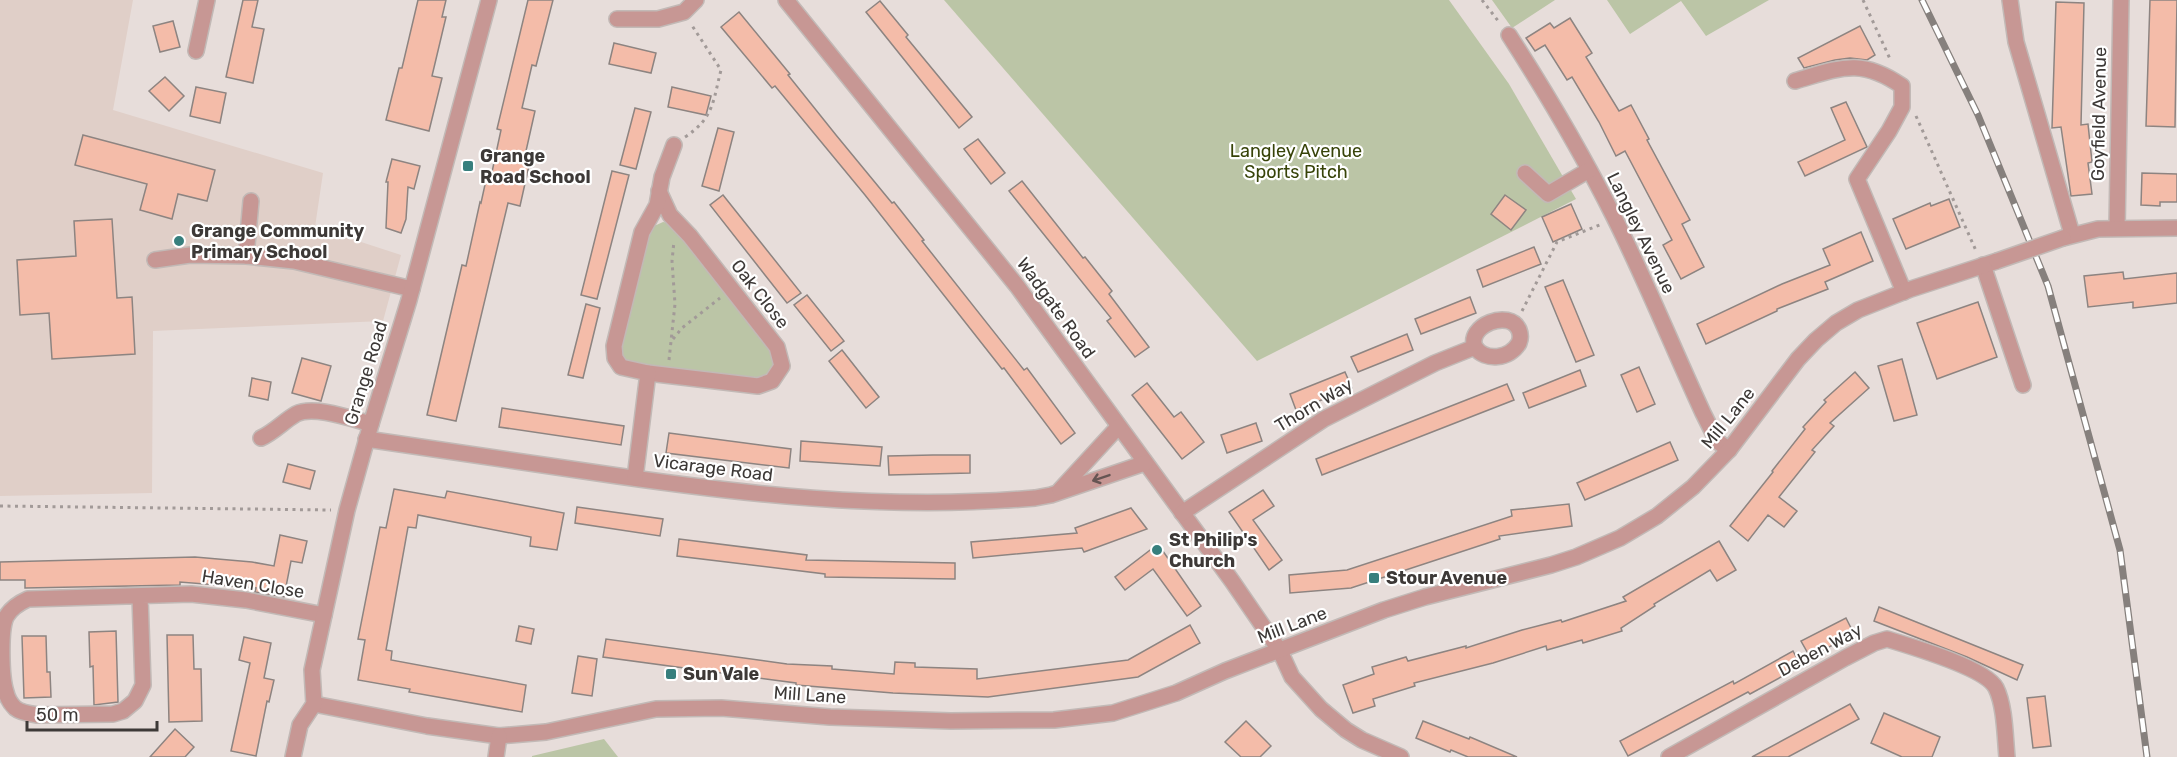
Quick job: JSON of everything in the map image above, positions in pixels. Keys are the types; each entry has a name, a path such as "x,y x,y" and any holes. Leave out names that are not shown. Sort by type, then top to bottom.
{"street":[{"path":"196,51 207,0"},
{"name":"Grange Road","path":"314,704 312,670 347,510 366,439 412,289 489,0"},
{"path":"617,19 658,19 684,12 696,0"},
{"name":"Wadgate Road","path":"786,0 1017,286 1280,651"},
{"path":"2010,0 2016,42 2068,236"},
{"name":"Goyfield Avenue","path":"2117,228 2121,0"},
{"name":"Langley Avenue","path":"1509,35 1545,91 1615,219 1717,441 1730,450"},
{"path":"1795,81 1836,69 1866,67 1884,73 1902,86 1902,107 1857,179 1904,292"},
{"name":"Oak Close","path":"659,191 664,207 690,236 777,347 782,366 777,377 767,384 758,386 648,373 621,367 615,358 614,346 642,232 654,211 662,177 674,145"},
{"path":"1525,172 1548,194 1589,170"},
{"path":"246,256 251,201"},
{"name":"Mill Lane","path":"314,704 427,726 499,736 546,732 656,709 721,708 830,717 909,720 1054,720 1113,713 1176,693 1225,671 1392,608 1551,566 1601,547 1642,525 1670,507 1730,450 1786,374 1816,340 1843,318 1904,292 2089,230 2177,228"},
{"path":"155,260 190,255 246,256 294,261 412,289"},
{"path":"1990,263 2023,385"},
{"path":"1506,319 1514,322 1519,328 1521,338 1512,351 1491,357 1483,355 1475,347 1473,339 1481,327 1506,319"},
{"name":"Thorn Way","path":"1182,513 1324,419 1435,363 1475,347"},
{"path":"635,478 648,373"},
{"path":"261,438 297,414 306,412 326,413 371,424"},
{"path":"1058,493 1118,427"},
{"name":"Vicarage Road","path":"366,439 635,478 797,498 886,504 1026,499 1058,493 1145,463"},
{"name":"Haven Close","path":"140,596 143,685 130,706 113,714 38,715 20,711 14,707 6,692 3,640 5,619 14,607 28,599 191,594 217,596 324,615"},
{"name":"Deben Way","path":"1669,757 1845,658 1887,639 1956,663 1983,675 1990,681 1996,688 2000,702 2007,757"},
{"path":"1280,651 1292,677 1321,709 1362,740 1401,757"},
{"path":"293,757 300,725 314,704"},
{"path":"496,757 499,736"}],"path":[{"path":"1482,0 1509,35"},
{"path":"1863,0 1902,86 1990,263"},
{"path":"674,145 696,130 705,120 712,108 721,70 684,12"},
{"path":"1514,322 1525,307 1557,242 1615,219"},
{"path":"666,375 675,304 672,261 675,221"},
{"path":"672,341 682,327 730,289"},
{"path":"0,506 347,510"}],"shaded area":[{"name":"Grange Community Primary School","path":"0,0 133,0 113,110 323,173 315,227 401,255 383,321 153,331 152,493 0,496"}],"green space":[{"name":"Langley Avenue Sports Pitch","path":"944,0 1449,0 1509,84 1576,199 1257,361"},
{"path":"1492,0 1555,0 1512,28"},
{"path":"1607,0 1769,0 1706,36 1681,1 1630,34"},
{"path":"663,222 679,230 773,349 774,372 758,380 632,366 623,361 619,345 649,232 652,227"},
{"path":"604,739 618,757 532,757 532,756"}],"building":[{"path":"243,0 258,0 252,27 264,29 253,83 226,77"},
{"path":"418,0 446,0 442,17 446,17 432,76 442,78 429,131 386,120 399,68 402,68"},
{"path":"528,0 553,0 536,66 532,65 522,108 535,111 526,151 532,152 520,206 508,203 456,421 427,415 462,265 466,266 488,171 492,172 501,130 497,129"},
{"path":"2150,0 2177,0 2175,127 2146,126"},
{"path":"880,1 908,35 906,37 972,117 959,128 866,12"},
{"path":"2056,2 2084,3 2081,125 2088,124 2092,162 2088,163 2092,194 2071,196 2061,127 2052,128"},
{"path":"739,12 836,135 892,203 894,202 1024,370 1027,368 1075,433 1061,444 1004,368 1002,369 865,195 775,86 772,88 721,27"},
{"path":"1570,18 1592,53 1586,57 1619,111 1631,105 1690,220 1682,224 1704,267 1681,279 1663,245 1672,240 1625,151 1616,156 1572,77 1567,80 1545,45 1535,51 1526,38 1550,23 1554,28"},
{"path":"173,21 180,47 160,52 153,26"},
{"path":"1860,26 1875,55 1867,60 1850,58 1804,68 1798,58"},
{"path":"614,43 656,53 651,73 609,64"},
{"path":"165,77 184,96 169,111 149,91"},
{"path":"196,87 226,93 220,123 190,116"},
{"path":"672,87 711,96 706,115 668,107"},
{"path":"1846,102 1867,147 1805,176 1798,162 1845,140 1831,108"},
{"path":"635,108 651,112 636,169 620,165"},
{"path":"718,128 734,132 719,191 702,186"},
{"path":"83,135 215,170 207,201 178,194 172,219 140,210 147,184 75,165"},
{"path":"978,139 1005,173 991,184 964,149"},
{"path":"392,159 420,166 414,189 408,187 406,219 401,233 386,228 388,182 386,182"},
{"path":"612,171 629,175 597,299 581,295"},
{"path":"2142,173 2177,174 2177,202 2160,202 2160,206 2141,205"},
{"path":"1022,181 1112,291 1109,294 1149,347 1135,357 1107,321 1111,318 1009,191"},
{"path":"723,195 801,293 787,303 710,205"},
{"path":"1505,195 1526,210 1511,230 1491,214"},
{"path":"1949,199 1960,227 1906,249 1893,219 1930,203 1931,206"},
{"path":"1571,204 1582,229 1553,242 1542,217"},
{"path":"112,219 117,298 132,297 135,354 52,359 49,313 20,315 17,260 76,256 74,221"},
{"path":"1861,232 1873,261 1825,282 1828,289 1777,309 1706,344 1697,324 1782,284 1830,265 1823,249"},
{"path":"1534,247 1541,264 1483,287 1477,270"},
{"path":"2123,272 2124,279 2177,273 2177,303 2133,308 2133,302 2088,307 2084,276"},
{"path":"1563,280 1594,355 1576,362 1545,287"},
{"path":"807,295 844,341 831,351 794,305"},
{"path":"1470,297 1476,313 1421,334 1415,319"},
{"path":"1978,302 1997,357 1937,379 1917,323"},
{"path":"586,304 600,308 583,378 568,375"},
{"path":"1407,334 1413,350 1358,372 1351,357"},
{"path":"842,350 879,397 866,408 829,361"},
{"path":"302,358 331,366 321,401 292,393"},
{"path":"1902,359 1917,415 1894,421 1878,366"},
{"path":"1639,367 1655,404 1637,412 1621,375"},
{"path":"1580,370 1586,386 1529,408 1523,393"},
{"path":"1345,372 1352,388 1296,410 1290,394"},
{"path":"1855,372 1869,388 1830,423 1834,426 1812,450 1815,452 1779,497 1797,511 1784,527 1768,515 1748,541 1730,526 1805,429 1803,427 1826,402 1824,400"},
{"path":"252,378 271,382 268,400 249,396"},
{"path":"1147,383 1174,417 1181,412 1204,442 1182,459 1132,395"},
{"path":"1507,384 1514,400 1322,475 1316,459"},
{"path":"502,408 624,426 621,445 499,427"},
{"path":"1256,423 1262,441 1227,453 1221,435"},
{"path":"669,433 791,449 789,468 666,453"},
{"path":"801,441 882,447 880,466 800,461"},
{"path":"1670,442 1678,460 1585,500 1577,483"},
{"path":"970,455 970,473 889,475 888,456"},
{"path":"288,464 315,471 310,489 283,482"},
{"path":"394,489 445,498 447,491 564,513 557,550 530,546 531,537 418,515 416,528 408,527 386,650 392,651 391,660 526,685 522,712 409,692 410,689 358,680 365,640 358,639 380,527 386,528"},
{"path":"1263,490 1274,506 1253,520 1282,560 1269,570 1229,512"},
{"path":"1569,504 1572,526 1499,536 1500,539 1351,588 1290,593 1289,575 1347,570 1512,516 1511,510"},
{"path":"577,507 663,519 660,536 575,523"},
{"path":"1131,508 1147,529 1084,552 1082,548 973,558 971,542 1077,533 1075,528"},
{"path":"280,535 307,541 302,563 291,561 284,597 255,592 256,588 180,582 180,585 25,588 25,580 0,580 0,562 195,557 274,566"},
{"path":"679,539 807,555 806,560 955,563 955,579 825,577 825,574 677,556"},
{"path":"1719,541 1736,570 1717,581 1710,570 1654,604 1655,606 1621,628 1622,631 1583,643 1582,640 1547,650 1546,646 1493,663 1414,683 1415,686 1373,699 1375,706 1353,713 1343,685 1374,674 1372,667 1406,657 1408,661 1466,646 1466,648 1522,630 1561,620 1562,622 1626,601 1623,597"},
{"path":"1158,544 1201,606 1187,616 1153,569 1125,590 1115,577"},
{"path":"1879,607 2023,665 2017,680 1967,657 1874,621"},
{"path":"1846,618 1854,634 1810,657 1801,641"},
{"path":"1190,625 1200,643 1138,677 988,697 893,693 796,685 796,683 603,657 606,639 787,664 832,666 832,669 894,674 895,662 915,663 915,667 977,669 977,679 1128,660"},
{"path":"519,626 534,629 531,644 516,641"},
{"path":"116,631 118,702 94,705 89,632"},
{"path":"167,635 193,635 194,669 201,669 202,721 169,722"},
{"path":"22,636 46,636 47,672 50,672 51,697 24,698"},
{"path":"244,637 271,643 264,678 274,680 269,702 267,701 256,756 231,751 250,663 239,660"},
{"path":"1793,651 1801,666 1628,756 1620,741 1733,681 1734,684"},
{"path":"578,656 597,659 592,696 572,693"},
{"path":"2045,696 2051,746 2033,748 2027,698"},
{"path":"1850,704 1859,719 1788,757 1752,757"},
{"path":"1884,713 1940,737 1932,757 1902,757 1871,743"},
{"path":"1246,721 1271,746 1260,757 1241,757 1225,742"},
{"path":"1423,721 1469,739 1470,737 1517,757 1468,757 1451,750 1450,752 1416,738"},
{"path":"175,729 194,747 185,757 150,757"}],"railway":[{"path":"1922,0 1978,115 2048,286 2120,550 2147,757"}],"place":[{"name":"Grange Road School","path":"468,166"},
{"name":"Grange Community Primary School","path":"179,241"},
{"name":"St Philip's Church","path":"1157,550"},
{"name":"Stour Avenue","path":"1374,578"},
{"name":"Sun Vale","path":"671,674"}]}
